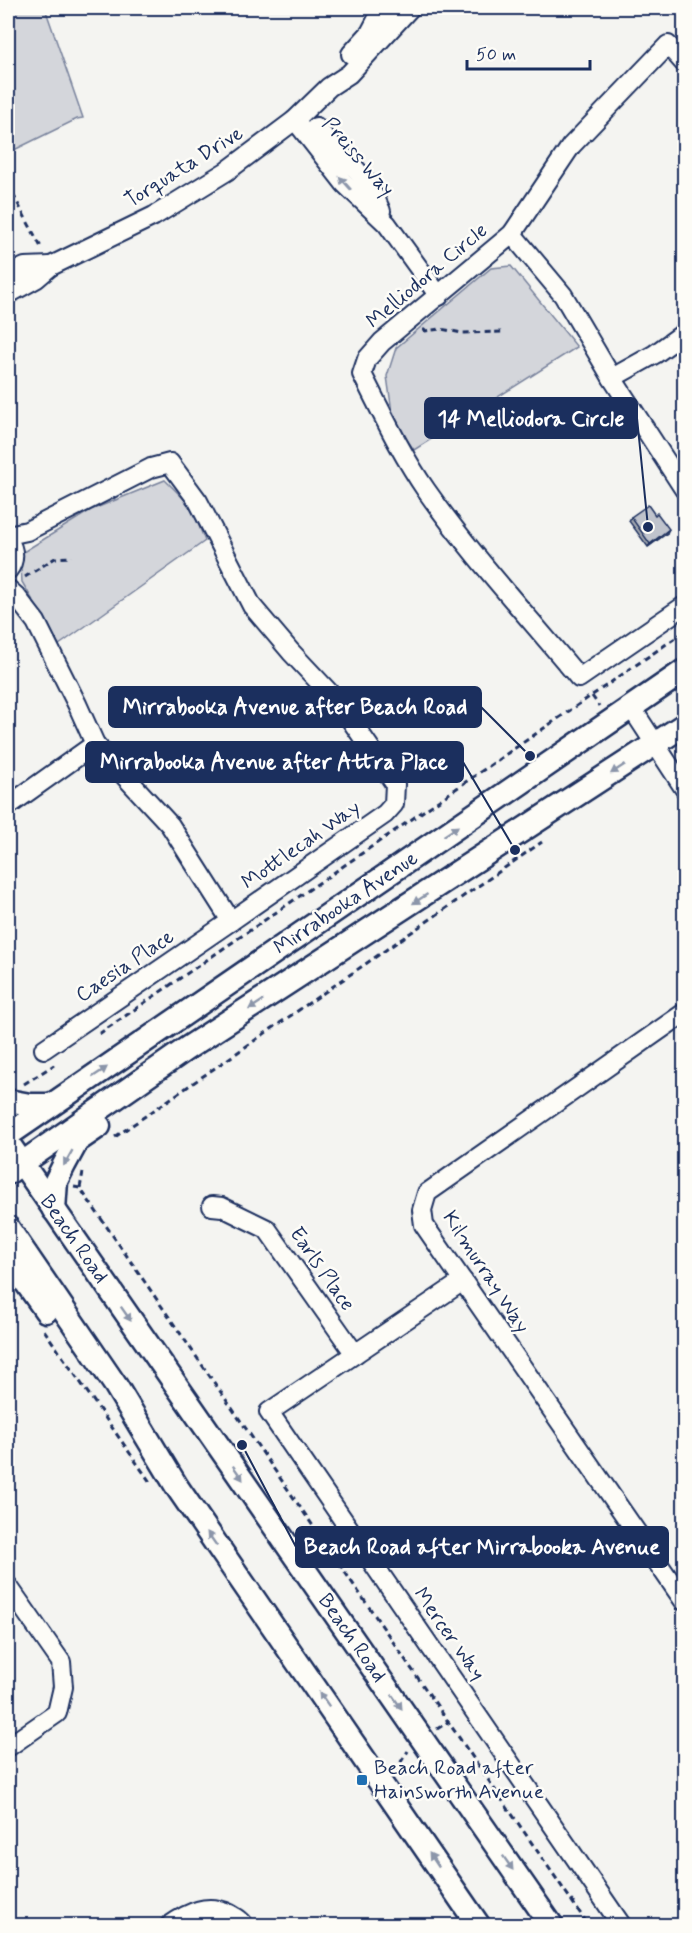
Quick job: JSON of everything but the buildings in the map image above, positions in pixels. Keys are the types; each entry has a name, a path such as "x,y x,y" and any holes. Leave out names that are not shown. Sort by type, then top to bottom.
{"main road":[{"name":"Mirrabooka Avenue","path":"8,1135 684,671"},
{"name":"Mirrabooka Avenue","path":"15,1168 186,1049 684,725"},
{"path":"54,1210 56,1181 78,1141 165,1080 186,1049"},
{"path":"15,1093 30,1105 51,1105"},
{"name":"Beach Road","path":"8,1143 15,1168 54,1210 552,1926"},
{"path":"8,1228 116,1386 177,1487 479,1926"},
{"path":"8,1257 58,1328 94,1356"}],"street":[{"name":"Torquata Drive","path":"329,87 342,65 370,33 379,16 389,8"},
{"name":"Torquata Drive","path":"8,294 37,278 51,266 154,216 227,171 300,116 329,87 349,74 410,8"},
{"path":"512,234 571,146 668,45 684,63"},
{"name":"Preiss Way","path":"300,116 345,184 387,224 439,296"},
{"name":"Melliodora Circle","path":"684,489 612,378 563,295 512,234 382,342 367,359 362,374 395,438 425,489 461,537 579,678 684,606"},
{"name":"Torquata Drive","path":"8,275 25,267 51,266"},
{"path":"612,378 655,354 684,333"},
{"name":"Mottlecah Way","path":"170,464 198,501 252,606 339,703 394,784 394,804 384,814 231,921 170,825 95,744 78,704 10,567 27,531 151,468 170,464"},
{"path":"631,707 684,788"},
{"path":"8,806 95,744"},
{"name":"Caesia Place","path":"44,1049 231,921"},
{"name":"Kilmurray Way","path":"684,1013 427,1193 422,1210 424,1225 684,1601"},
{"name":"Earls Place","path":"212,1206 222,1207 267,1229 355,1354"},
{"name":"Mercer Way","path":"463,1281 269,1412 622,1926"},
{"path":"8,1586 61,1662 63,1687 57,1713 8,1747"},
{"path":"169,1926 185,1914 209,1908 226,1912 241,1920 245,1926"}],"path":[{"path":"8,185 51,266"},
{"path":"414,316 425,331 441,329 462,333 504,332"},
{"path":"10,567 72,557"},
{"path":"98,1035 684,632"},
{"path":"604,677 609,684"},
{"path":"115,1137 546,840"},
{"path":"15,1093 60,1060"},
{"path":"80,1188 84,1168"},
{"path":"56,1181 80,1188 589,1926"},
{"path":"381,1782 394,1772 410,1749 422,1738 448,1722"}],"shaded area":[{"path":"8,8 47,8 46,11 83,118 8,153"},
{"path":"511,266 577,347 414,450 393,419 387,376 396,348 491,268"},
{"path":"165,480 191,506 205,541 59,645 22,582 20,554 91,510"}],"place":[{"name":"14 Melliodora Circle","path":"648,527"},
{"name":"Mirrabooka Avenue after Beach Road","path":"530,756"},
{"name":"Mirrabooka Avenue after Attra Place","path":"515,850"},
{"name":"Beach Road after Mirrabooka Avenue","path":"242,1445"},
{"name":"Beach Road after Hainsworth Avenue","path":"362,1780"}]}
